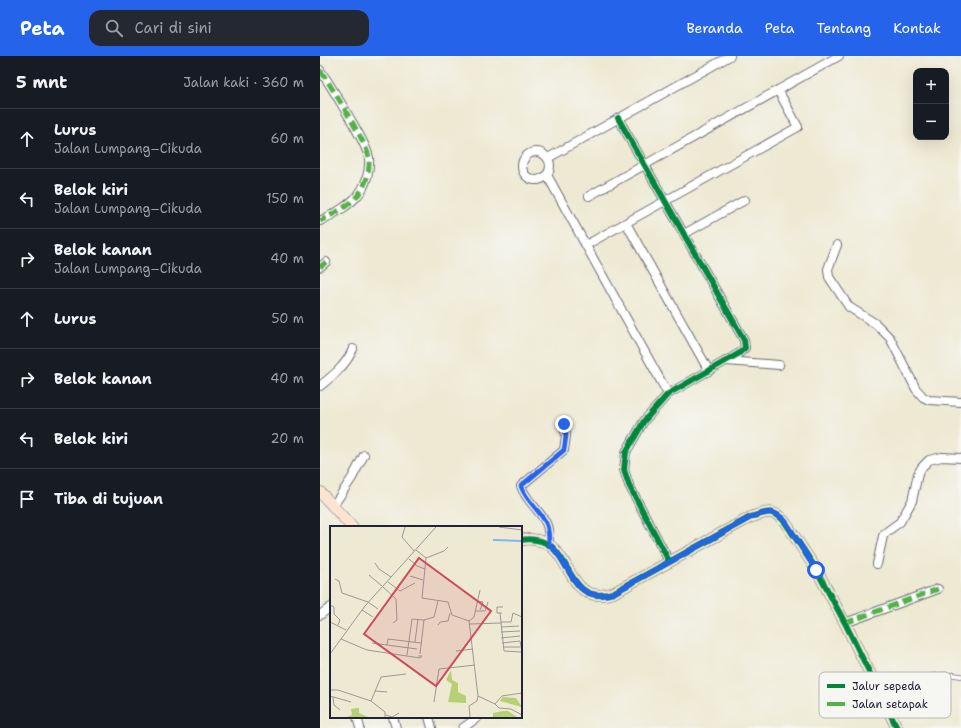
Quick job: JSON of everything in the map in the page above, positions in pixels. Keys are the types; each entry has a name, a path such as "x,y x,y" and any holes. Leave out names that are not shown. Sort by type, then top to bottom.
{"street":[{"path":"548,158 730,56"},
{"path":"589,196 839,56"},
{"path":"320,70 340,99 363,142 369,157 369,170 365,184 358,195 347,205 320,221"},
{"path":"586,245 798,127 778,90"},
{"path":"618,118 744,340 745,348 738,354 668,394 644,421 626,452 624,470 629,484 669,561"},
{"path":"532,152 541,152 548,158 550,167 547,175 543,178 533,180 525,175 521,166 524,157 532,152"},
{"path":"547,175 668,394"},
{"path":"684,234 745,200"},
{"path":"626,223 709,371"},
{"path":"837,245 828,269 829,277 849,307 876,324 890,338 916,389 923,397 929,400 961,402"},
{"path":"320,386 338,372 348,359 353,349"},
{"path":"726,361 779,365"},
{"path":"549,544 546,523 523,493 521,486 564,450 566,436 564,424"},
{"path":"333,506 352,478 364,455"},
{"path":"878,564 883,536 900,522 912,500 918,474 922,467 929,460 942,457 961,458"},
{"path":"320,492 351,526"},
{"path":"522,540 539,541 549,544 557,551 572,579 582,590 591,595 604,596 613,593 749,518 765,512 773,512 786,522 809,558 845,623 869,672"},
{"path":"845,623 938,589"},
{"path":"320,615 330,608"},
{"path":"357,718 360,728"},
{"path":"393,718 396,728"},
{"path":"429,718 432,728"},
{"path":"463,728 477,718"},
{"path":"892,718 897,728"}],"lane":[{"path":"951,675 961,676"}],"marked path":[{"path":"320,70 355,127 365,146 369,158 368,173 365,183 358,195 345,207 320,221"},
{"path":"320,267 326,262"},
{"path":"845,623 938,589"}],"cycle path":[{"path":"618,118 744,340 745,348 738,354 668,394 644,421 626,452 624,470 629,485 669,561"},
{"path":"522,540 534,540 548,544 557,552 577,584 586,591 597,595 613,593 749,518 769,512 773,513 785,522 816,569 869,672"},
{"path":"892,718 897,728"}],"route":[{"path":"564,424 566,436 564,450 521,486 523,493 546,523 549,544 557,551 572,579 582,590 591,595 604,596 613,593 749,518 765,512 773,512 786,522 816,570"}]}
